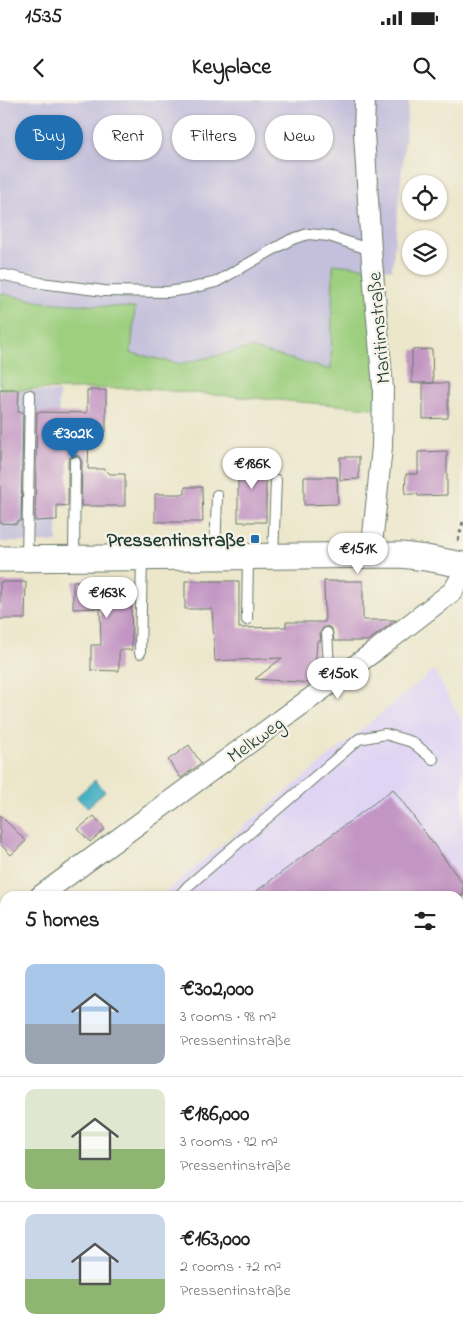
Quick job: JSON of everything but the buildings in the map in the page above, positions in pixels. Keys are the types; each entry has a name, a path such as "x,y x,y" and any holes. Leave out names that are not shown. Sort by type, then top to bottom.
{"street":[{"name":"Maritimstraße","path":"365,100 364,133 371,250 383,388 382,447 371,555"},
{"path":"0,559 371,555 426,558 463,565"},
{"name":"Melkweg","path":"47,891 453,590 463,574"}],"lane":[{"path":"0,274 104,291 166,292 216,282 290,240 308,234 329,236 371,250"},
{"path":"27,559 30,395"},
{"path":"74,559 75,462"},
{"path":"273,556 276,480"},
{"path":"215,557 217,495"},
{"path":"247,620 248,557"},
{"path":"140,653 142,558"},
{"path":"327,633 330,683"},
{"path":"184,891 359,739 385,734 412,742 433,759"}],"shaded area":[{"path":"0,100 409,100 392,270 333,265 331,370 250,348 180,364 130,353 42,302 0,293"},
{"path":"0,390 59,392 57,542 0,542"},
{"path":"434,670 463,723 463,891 166,891"}],"green space":[{"path":"333,264 373,268 383,409 135,388 0,390 0,293 42,302 135,308 131,353 180,364 250,348 331,370"}],"water":[{"path":"95,780 105,791 87,808 76,797"}],"place":[{"name":"Pressentinstraße","path":"255,539"}]}
